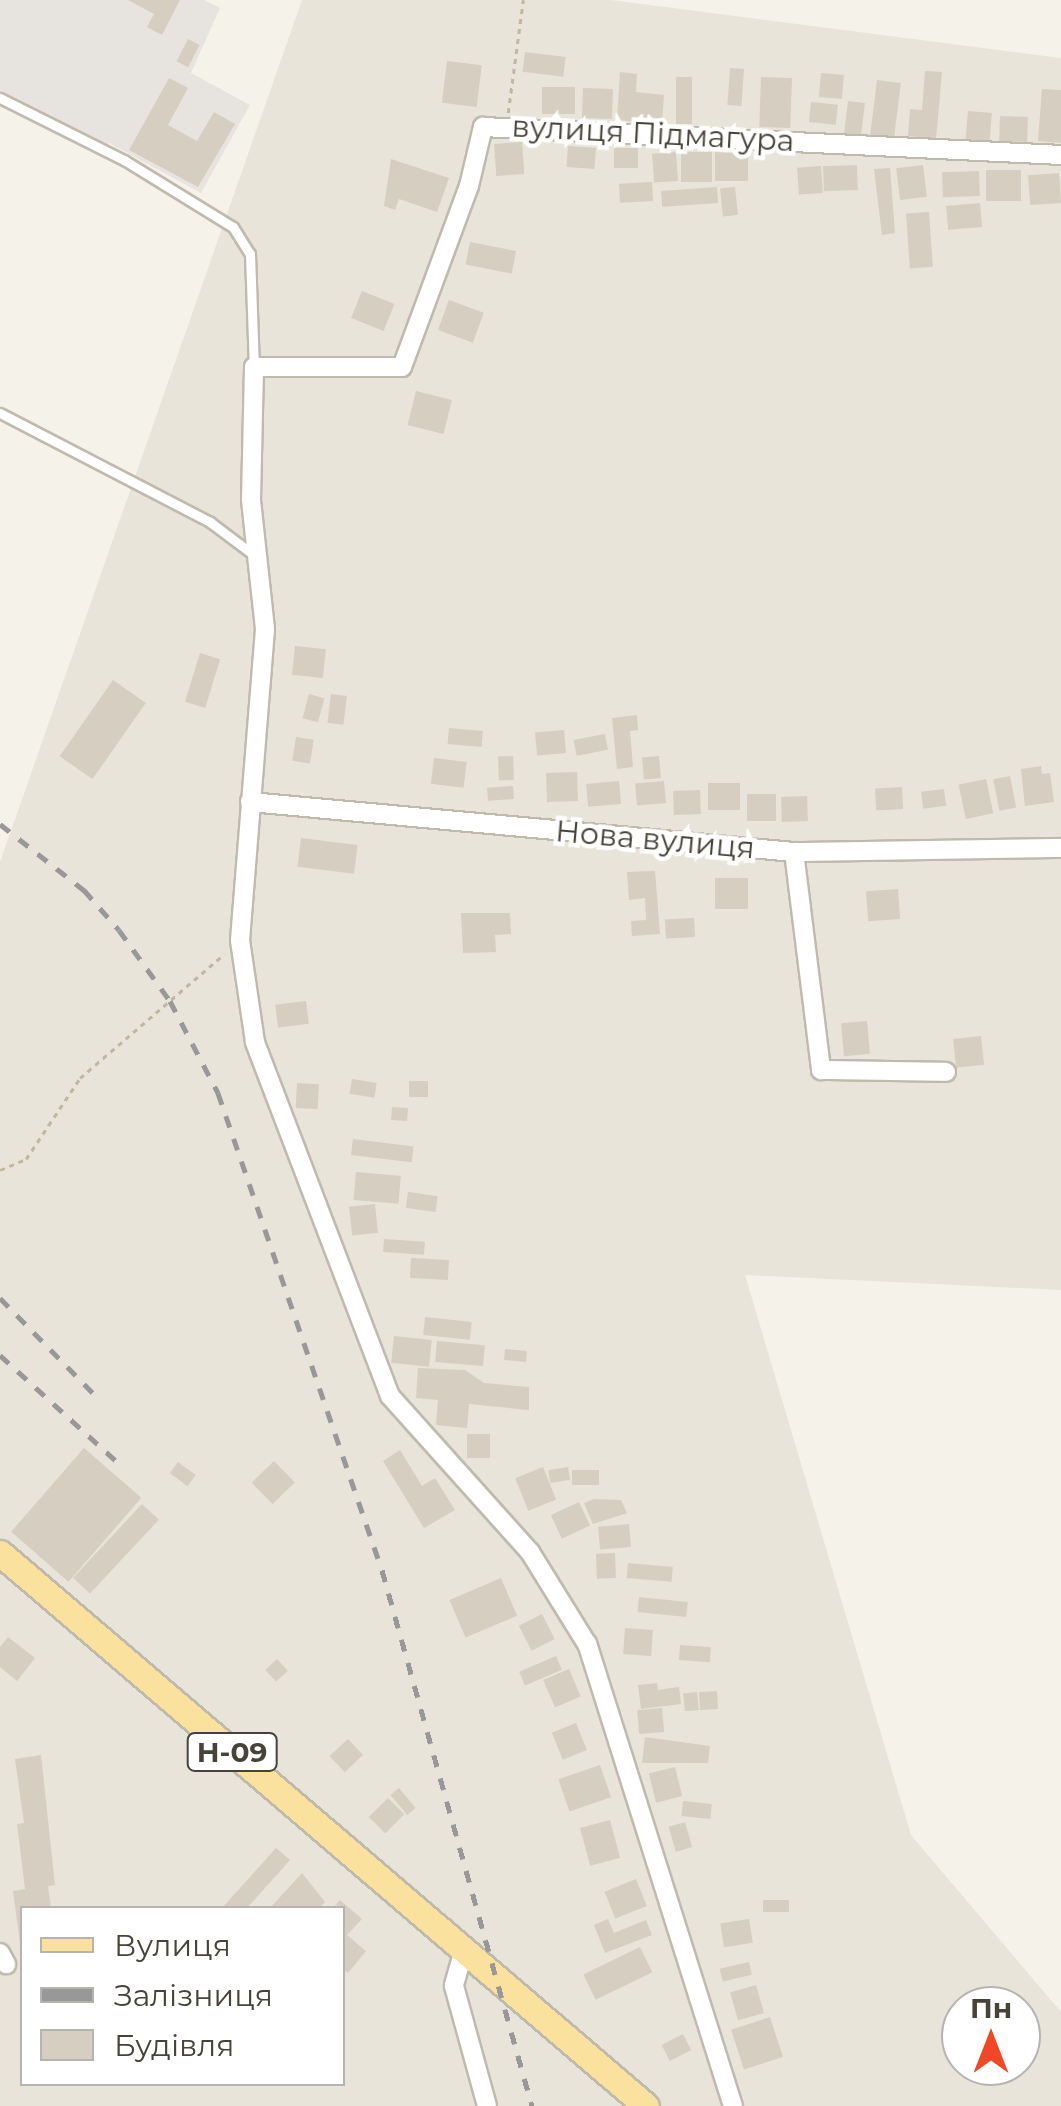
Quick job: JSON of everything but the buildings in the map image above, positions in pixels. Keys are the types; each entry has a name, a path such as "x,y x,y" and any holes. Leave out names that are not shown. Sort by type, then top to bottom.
{"main road":[{"name":"Н-09","path":"0,1553 646,2106"}],"street":[{"name":"вулиця Підмагура","path":"254,367 402,367 469,186 483,127 507,125 1061,156"},
{"path":"254,367 249,438 254,554 264,629 240,940 255,1042 273,1102 390,1396 530,1552 587,1644 733,2106"},
{"name":"Нова вулиця","path":"250,802 794,852 1061,848"},
{"path":"794,852 821,1070 946,1072"},
{"path":"464,1950 454,1986 487,2106"}],"lane":[{"path":"0,98 124,160 233,226 250,254 254,367"},
{"path":"0,413 210,522 254,554"}],"path":[{"path":"507,125 523,0"},
{"path":"0,1170 26,1159 80,1078 240,940"}],"shaded area":[{"path":"0,0 204,0 220,8 191,73 250,105 201,193 109,143 98,154 0,102"},
{"path":"302,0 611,0 1061,58 1061,1290 745,1275 911,1835 1039,1986 941,1986 941,2086 1041,2086 1041,1988 1061,2012 1061,2106 0,2106 0,862"}],"railway":[{"path":"0,824 84,890 119,930 170,1001 218,1093 382,1570 532,2106"},
{"path":"0,1298 101,1401"},
{"path":"0,1355 117,1462"}]}
